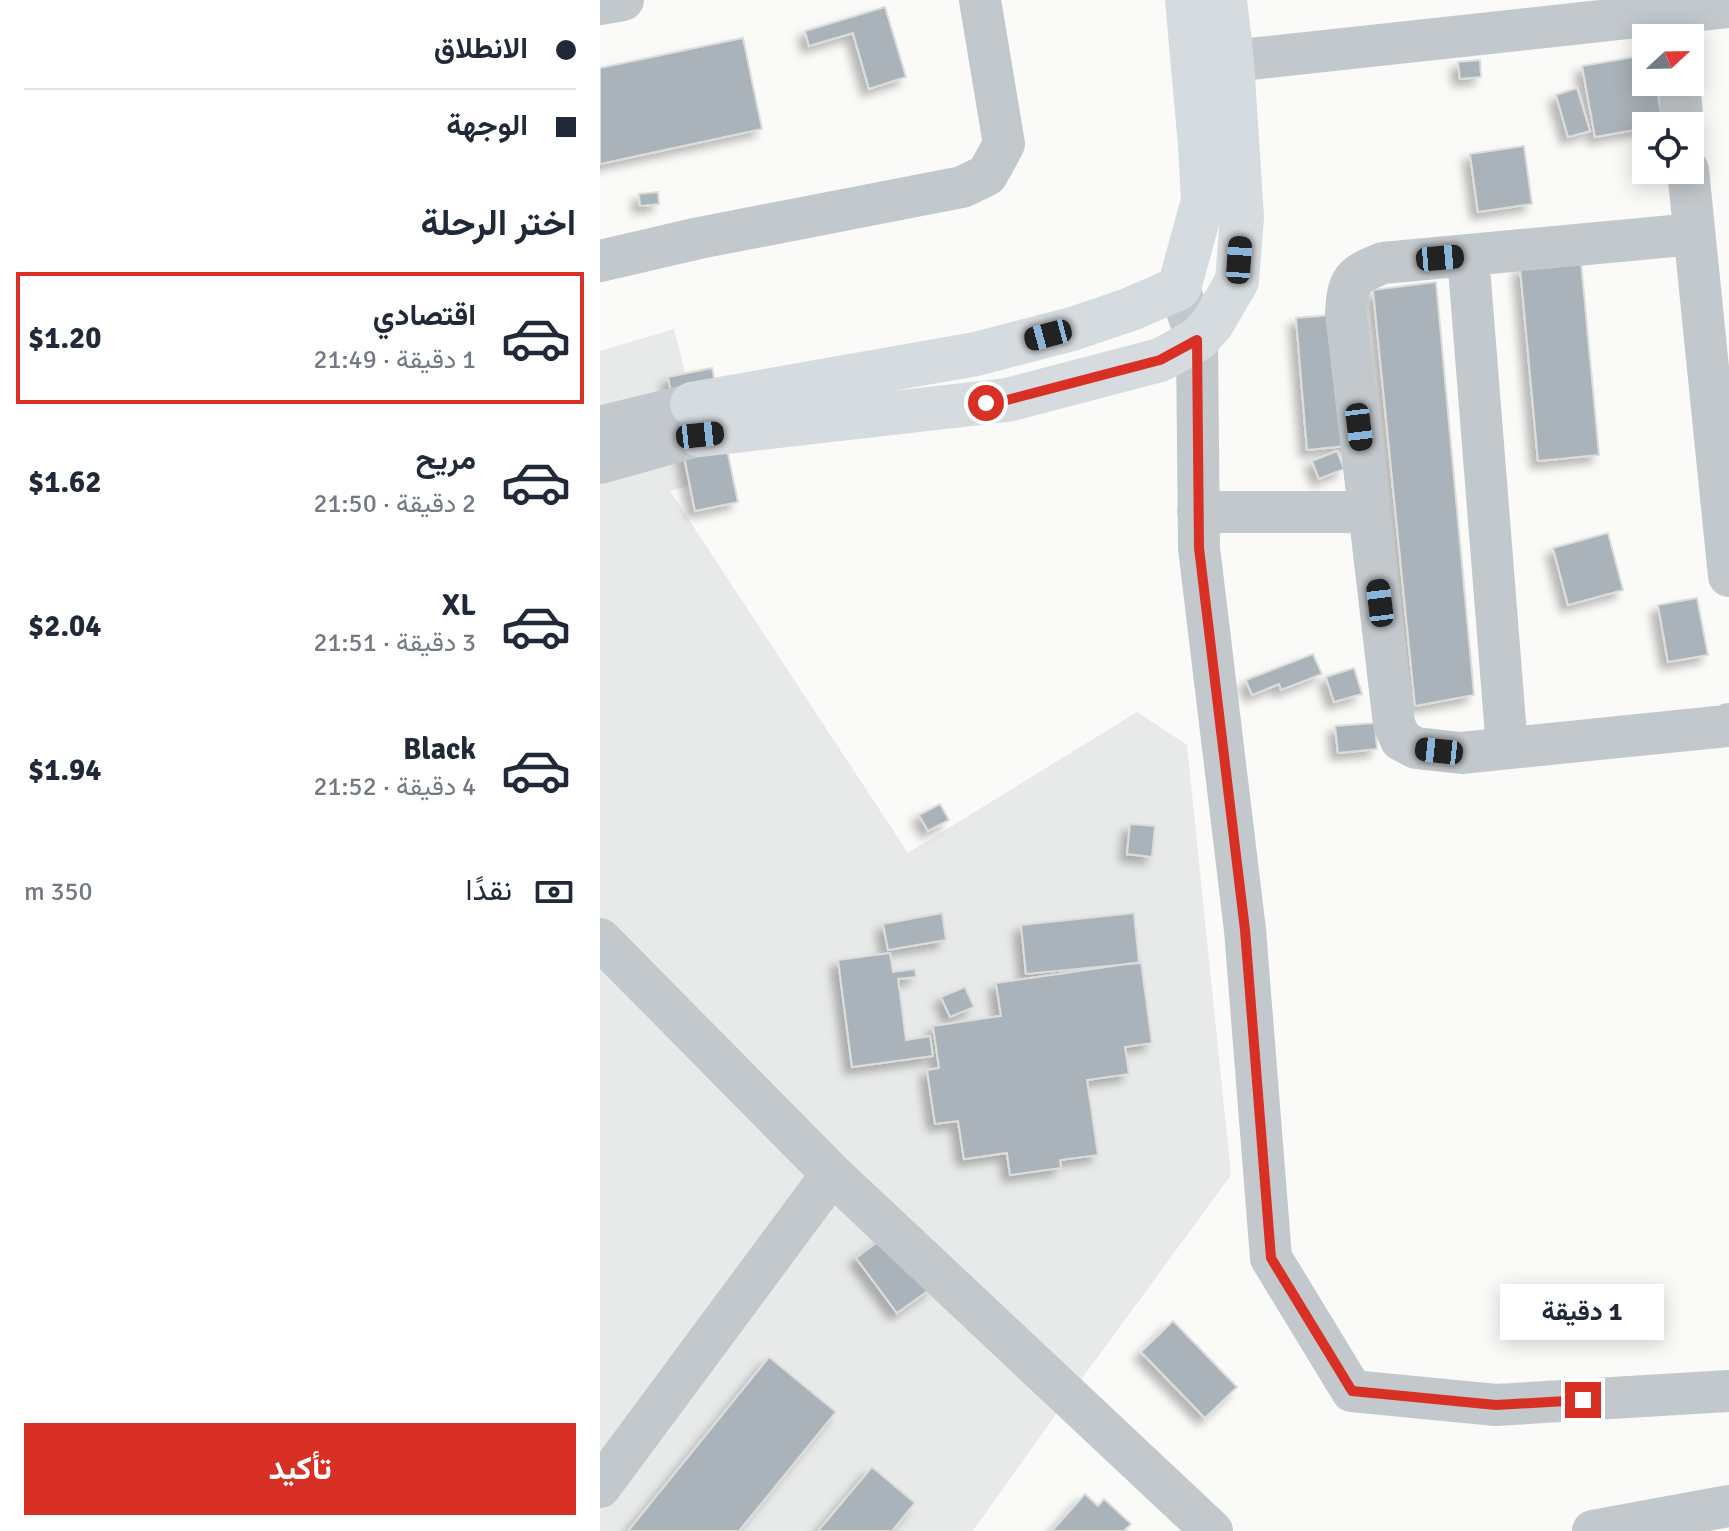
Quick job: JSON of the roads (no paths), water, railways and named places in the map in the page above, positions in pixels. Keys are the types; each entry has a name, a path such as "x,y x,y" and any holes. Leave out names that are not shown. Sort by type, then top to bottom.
{"main road":[{"path":"696,419 1072,329 1131,309 1179,288 1203,201 1187,0"},
{"path":"696,419 1007,400 1160,360 1197,340 1212,324 1237,281 1242,217 1225,0"}],"lane":[{"path":"600,4 623,0"},
{"path":"600,261 699,238 962,187 987,175 1004,144 980,0"},
{"path":"1679,24 1729,7"},
{"path":"1232,61 1632,29"},
{"path":"1689,184 1694,234 1714,276 1729,576"},
{"path":"1694,234 1383,263 1361,272 1347,289 1346,313 1394,724 1401,740 1416,748 1461,753 1729,724"},
{"path":"1468,255 1507,748"},
{"path":"1179,288 1197,340 1199,548 1245,930 1271,1258 1352,1391 1496,1405 1729,1391"},
{"path":"600,427 696,419"},
{"path":"600,463 696,419"},
{"path":"1198,512 1369,512"},
{"path":"600,939 832,1174 1212,1531"},
{"path":"600,1487 832,1174"},
{"path":"1593,1531 1729,1506"}]}
